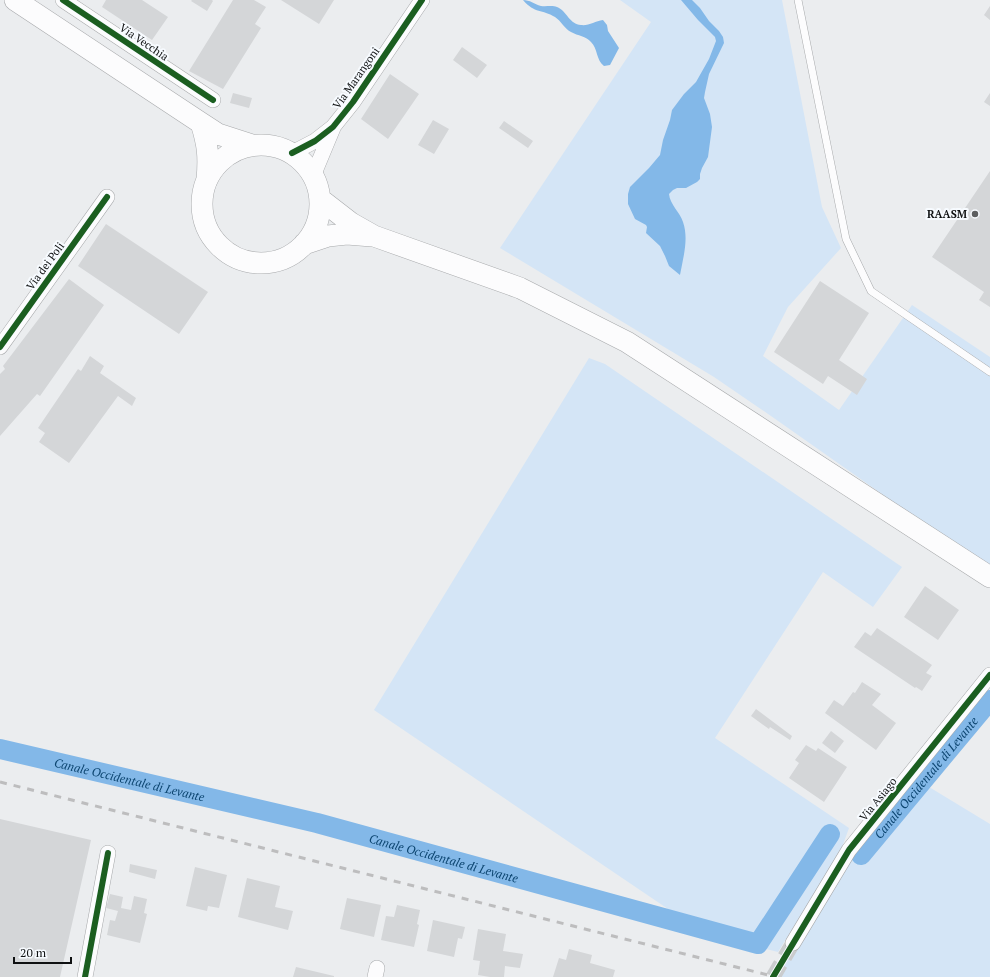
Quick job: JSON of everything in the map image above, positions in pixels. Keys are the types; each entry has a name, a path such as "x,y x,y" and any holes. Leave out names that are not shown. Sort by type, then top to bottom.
{"main road":[{"path":"15,0 218,134 252,145"},
{"path":"201,123 207,144 209,161 208,180"},
{"path":"252,145 272,146 292,153 313,176 318,187 320,198 319,215 314,231 304,244 291,255 276,261 259,263 243,260 228,253 216,242 207,228 202,212 203,195 208,180 215,167 225,157 238,149 252,145"},
{"path":"320,198 351,222 374,236 520,288 627,342 990,577"},
{"path":"304,244 328,236 347,234 374,236"}],"street":[{"name":"Via Vecchia","path":"63,0 213,100"},
{"name":"Via Marangoni","path":"292,153 314,141 333,127 353,102 422,0"},
{"name":"Via Marangoni","path":"313,176 333,127"},
{"name":"Via dei Poli","path":"0,347 107,197"},
{"name":"Via Asiago","path":"793,943 849,850 990,675"},
{"path":"85,977 108,854"}],"lane":[{"path":"798,0 846,239 871,291 990,372"}],"shaded area":[{"path":"620,0 782,0 822,207 841,248 788,307 763,356 839,410 912,305 990,357 990,570 714,377 500,248 651,22"},
{"path":"589,358 605,364 902,567 873,607 823,572 715,738 849,828 841,850 778,952 705,934 374,710"},
{"path":"911,776 990,824 990,977 782,977 777,975 816,907"}],"water":[{"path":"523,0 530,1 541,6 557,7 574,23 581,25 587,25 603,20 619,48 610,65 604,66 601,64 595,48 589,40 571,32 555,17 531,7"},
{"path":"681,0 692,0 700,8 709,21 719,31 723,37 724,43 709,74 705,92 704,98 710,114 712,127 708,157 702,168 700,179 686,188 677,188 669,194 671,202 682,218 685,228 685,248 680,275 669,266 660,246 646,233 646,225 635,219 628,204 628,194 630,187 660,155 672,110 684,94 696,82 709,59 716,41 715,37"}],"building":[{"path":"106,0 142,0 168,17 152,40 102,7"},
{"path":"233,0 254,0 266,7 255,24 261,28 223,89 189,71"},
{"path":"281,0 334,0 319,24"},
{"path":"191,1 213,1 207,11"},
{"path":"990,6 990,20 984,15"},
{"path":"462,47 487,65 477,78 453,60"},
{"path":"390,74 419,94 388,139 361,119"},
{"path":"233,93 252,98 249,108 230,103"},
{"path":"990,93 990,106 984,102"},
{"path":"433,120 449,129 434,154 418,145"},
{"path":"504,121 533,141 528,148 499,128"},
{"name":"RAASM","path":"990,171 990,307 979,300 984,292 932,257"},
{"path":"106,224 208,292 179,334 78,266"},
{"path":"69,279 104,305 40,396 37,394 0,436 0,374 5,369 3,366"},
{"path":"820,281 869,313 839,360 867,379 857,395 828,376 823,384 774,352"},
{"path":"90,356 104,366 100,373 136,398 132,406 118,396 69,463 39,442 45,433 38,428 78,369 81,371"},
{"path":"925,586 959,610 938,640 904,617"},
{"path":"877,628 932,665 926,673 932,676 922,691 916,687 915,688 854,647 865,632 871,636"},
{"path":"862,682 881,694 872,705 896,723 876,750 825,713 834,700 843,706 853,692 855,693"},
{"path":"756,709 792,736 790,740 770,727 769,729 751,716"},
{"path":"831,731 844,741 835,753 822,743"},
{"path":"806,745 816,751 818,748 847,767 824,802 789,778 799,763 795,760"},
{"path":"0,819 91,840 60,977 0,977"},
{"path":"130,864 157,870 155,879 129,872"},
{"path":"195,867 227,875 219,908 208,906 207,911 186,906"},
{"path":"247,878 280,886 275,907 293,911 288,930 238,917"},
{"path":"110,894 123,897 121,908 131,910 134,896 147,899 144,913 147,914 140,943 107,935 110,920 115,921 118,911 106,908"},
{"path":"347,898 381,905 374,937 340,929"},
{"path":"397,905 420,910 417,924 419,925 414,947 381,940 386,916 394,917"},
{"path":"433,920 465,927 462,939 458,938 454,957 427,951"},
{"path":"478,929 506,934 503,951 523,954 520,968 505,966 504,977 478,975 480,961 473,960"},
{"path":"569,949 592,955 590,963 615,970 613,977 553,977 559,958 566,960"},
{"path":"296,967 334,976 334,977 293,977"}],"waterway":[{"name":"Canale Occidentale di Levante","path":"861,855 990,700"},
{"name":"Canale Occidentale di Levante","path":"0,749 317,823 758,944 830,834"}],"tunnel":[{"path":"773,977 793,943"}],"railway":[{"path":"0,782 776,977"}],"cycle path":[{"path":"63,0 213,100"},
{"path":"292,153 315,141 333,127 353,102 422,0"},
{"path":"0,347 107,197"},
{"path":"773,977 849,850 990,675"},
{"path":"85,977 108,853"}],"place":[{"name":"RAASM","path":"975,214"}]}
